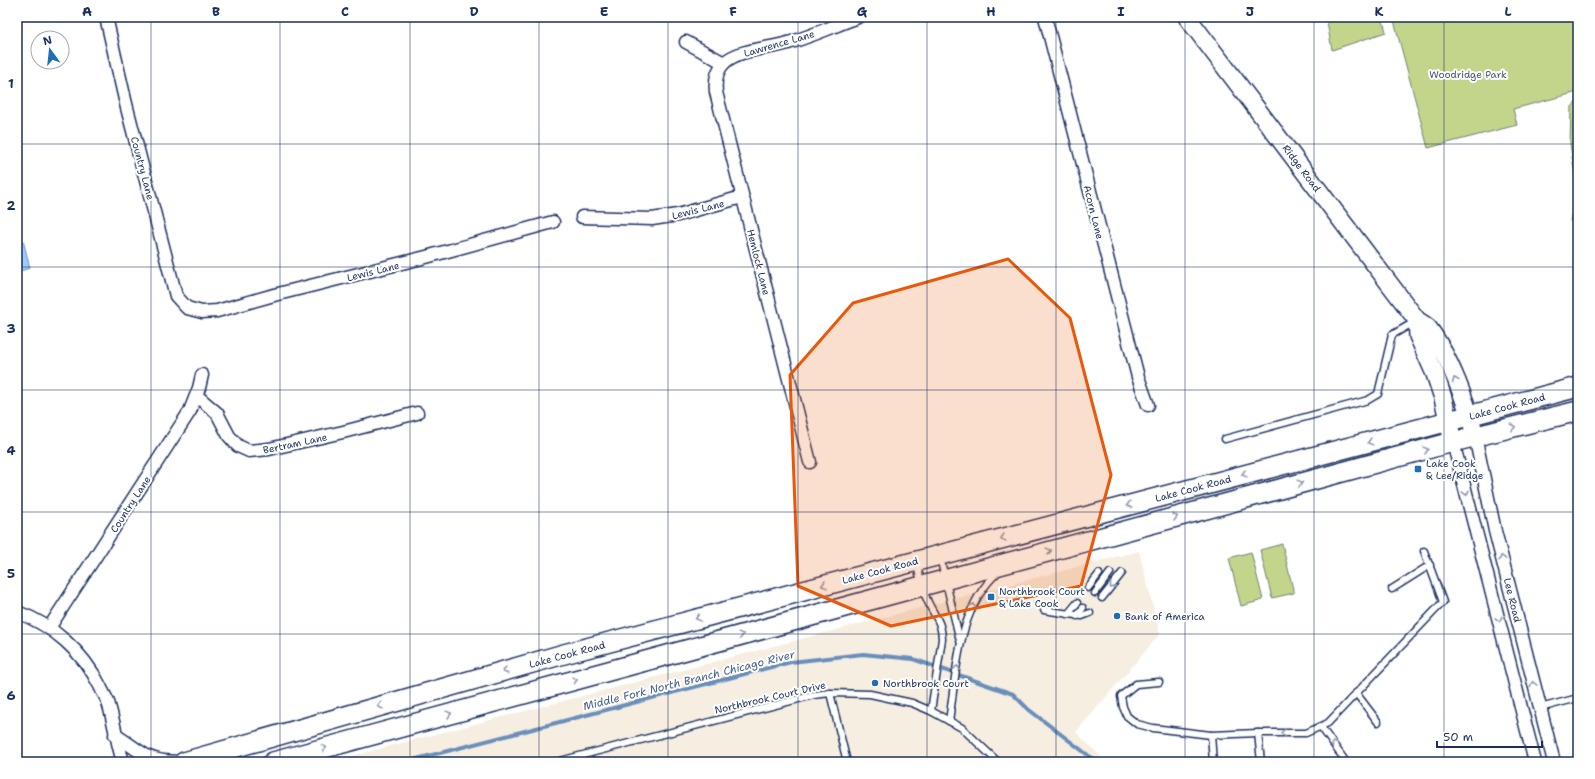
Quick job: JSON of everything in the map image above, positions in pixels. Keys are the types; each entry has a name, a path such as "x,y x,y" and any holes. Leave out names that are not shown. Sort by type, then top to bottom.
{"main road":[{"name":"Lake Cook Road","path":"185,762 564,654 1578,387"},
{"path":"273,762 1475,436 1578,411"}],"street":[{"name":"Country Lane","path":"106,17 126,104 176,296 187,308 193,310"},
{"name":"Lawrence Lane","path":"724,63 744,53 787,43 858,17"},
{"name":"Acorn Lane","path":"1045,17 1136,370 1148,405"},
{"name":"Ridge Road","path":"1188,17 1417,320 1428,328 1446,359 1470,416 1475,436"},
{"path":"686,42 724,63"},
{"name":"Hemlock Lane","path":"724,63 718,72 715,81 716,92 810,462"},
{"name":"Lewis Lane","path":"582,217 652,219 678,215 742,197"},
{"name":"Lewis Lane","path":"193,310 202,312 217,312 274,295 426,257 553,222"},
{"name":"Ridge Road","path":"1417,320 1418,336 1435,374 1443,398 1453,442"},
{"name":"Country Lane","path":"49,628 190,411 197,396 202,375"},
{"name":"Bertram Lane","path":"197,396 217,413 229,436 238,446 249,451 269,449 336,434 417,413"},
{"name":"Lee Road","path":"1475,436 1495,531 1554,762"},
{"name":"Lee Road","path":"1453,442 1535,762"},
{"path":"17,612 49,628 65,640 79,654 94,675 107,701 122,762"},
{"path":"115,735 144,754 169,762 185,762"}],"lane":[{"path":"1225,439 1368,400 1378,394 1392,335 1417,320"},
{"path":"1159,682 1136,684 1121,696 1123,707 1127,716 1137,724 1153,728 1211,735 1306,733 1321,727 1328,723 1443,602 1424,551"},
{"path":"940,555 947,579 961,643"},
{"path":"916,561 928,602 939,620 942,629 942,639 931,711"},
{"path":"949,721 961,643 970,612 982,590 991,578 1012,561"},
{"path":"1392,589 1430,565"},
{"path":"1095,593 1110,573"},
{"path":"1102,598 1122,573"},
{"path":"1088,588 1099,574"},
{"path":"1068,614 1077,603"},
{"path":"1077,616 1083,608"},
{"path":"1044,610 1077,616 1090,613"},
{"name":"Northbrook Court Drive","path":"556,762 807,697 830,693 854,692 877,695 912,703 931,711 968,732 998,762"},
{"path":"830,693 847,762"},
{"path":"1356,693 1378,722"},
{"path":"1540,708 1578,698"},
{"path":"1321,727 1346,762"},
{"path":"1258,733 1260,762"},
{"path":"1211,735 1214,762"}],"highlighted area":[{"path":"1008,259 1070,318 1111,475 1081,586 891,626 798,586 790,375 853,303"}],"shaded area":[{"name":"Northbrook Court","path":"1139,551 1160,634 1076,732 1106,762 329,762"}],"green space":[{"path":"1326,17 1382,17 1386,32 1332,50"},
{"name":"Woodridge Park","path":"1393,17 1578,17 1578,92 1513,109 1517,125 1428,148"},
{"path":"1578,100 1578,222 1570,221 1577,189 1570,144 1571,108"},
{"path":"1282,544 1294,593 1272,598 1260,550"},
{"path":"1251,552 1263,600 1241,606 1229,558"}],"water":[{"path":"23,240 30,268 17,272 17,241"}],"waterway":[{"name":"Middle Fork North Branch Chicago River","path":"405,762 791,662 863,654 913,659 1013,694 1028,709 1097,762"}],"place":[{"name":"Lake Cook & Lee/Ridge","path":"1418,469"},
{"name":"Northbrook Court & Lake Cook","path":"991,597"},
{"name":"Bank of America","path":"1117,616"},
{"name":"Northbrook Court","path":"875,683"}]}
